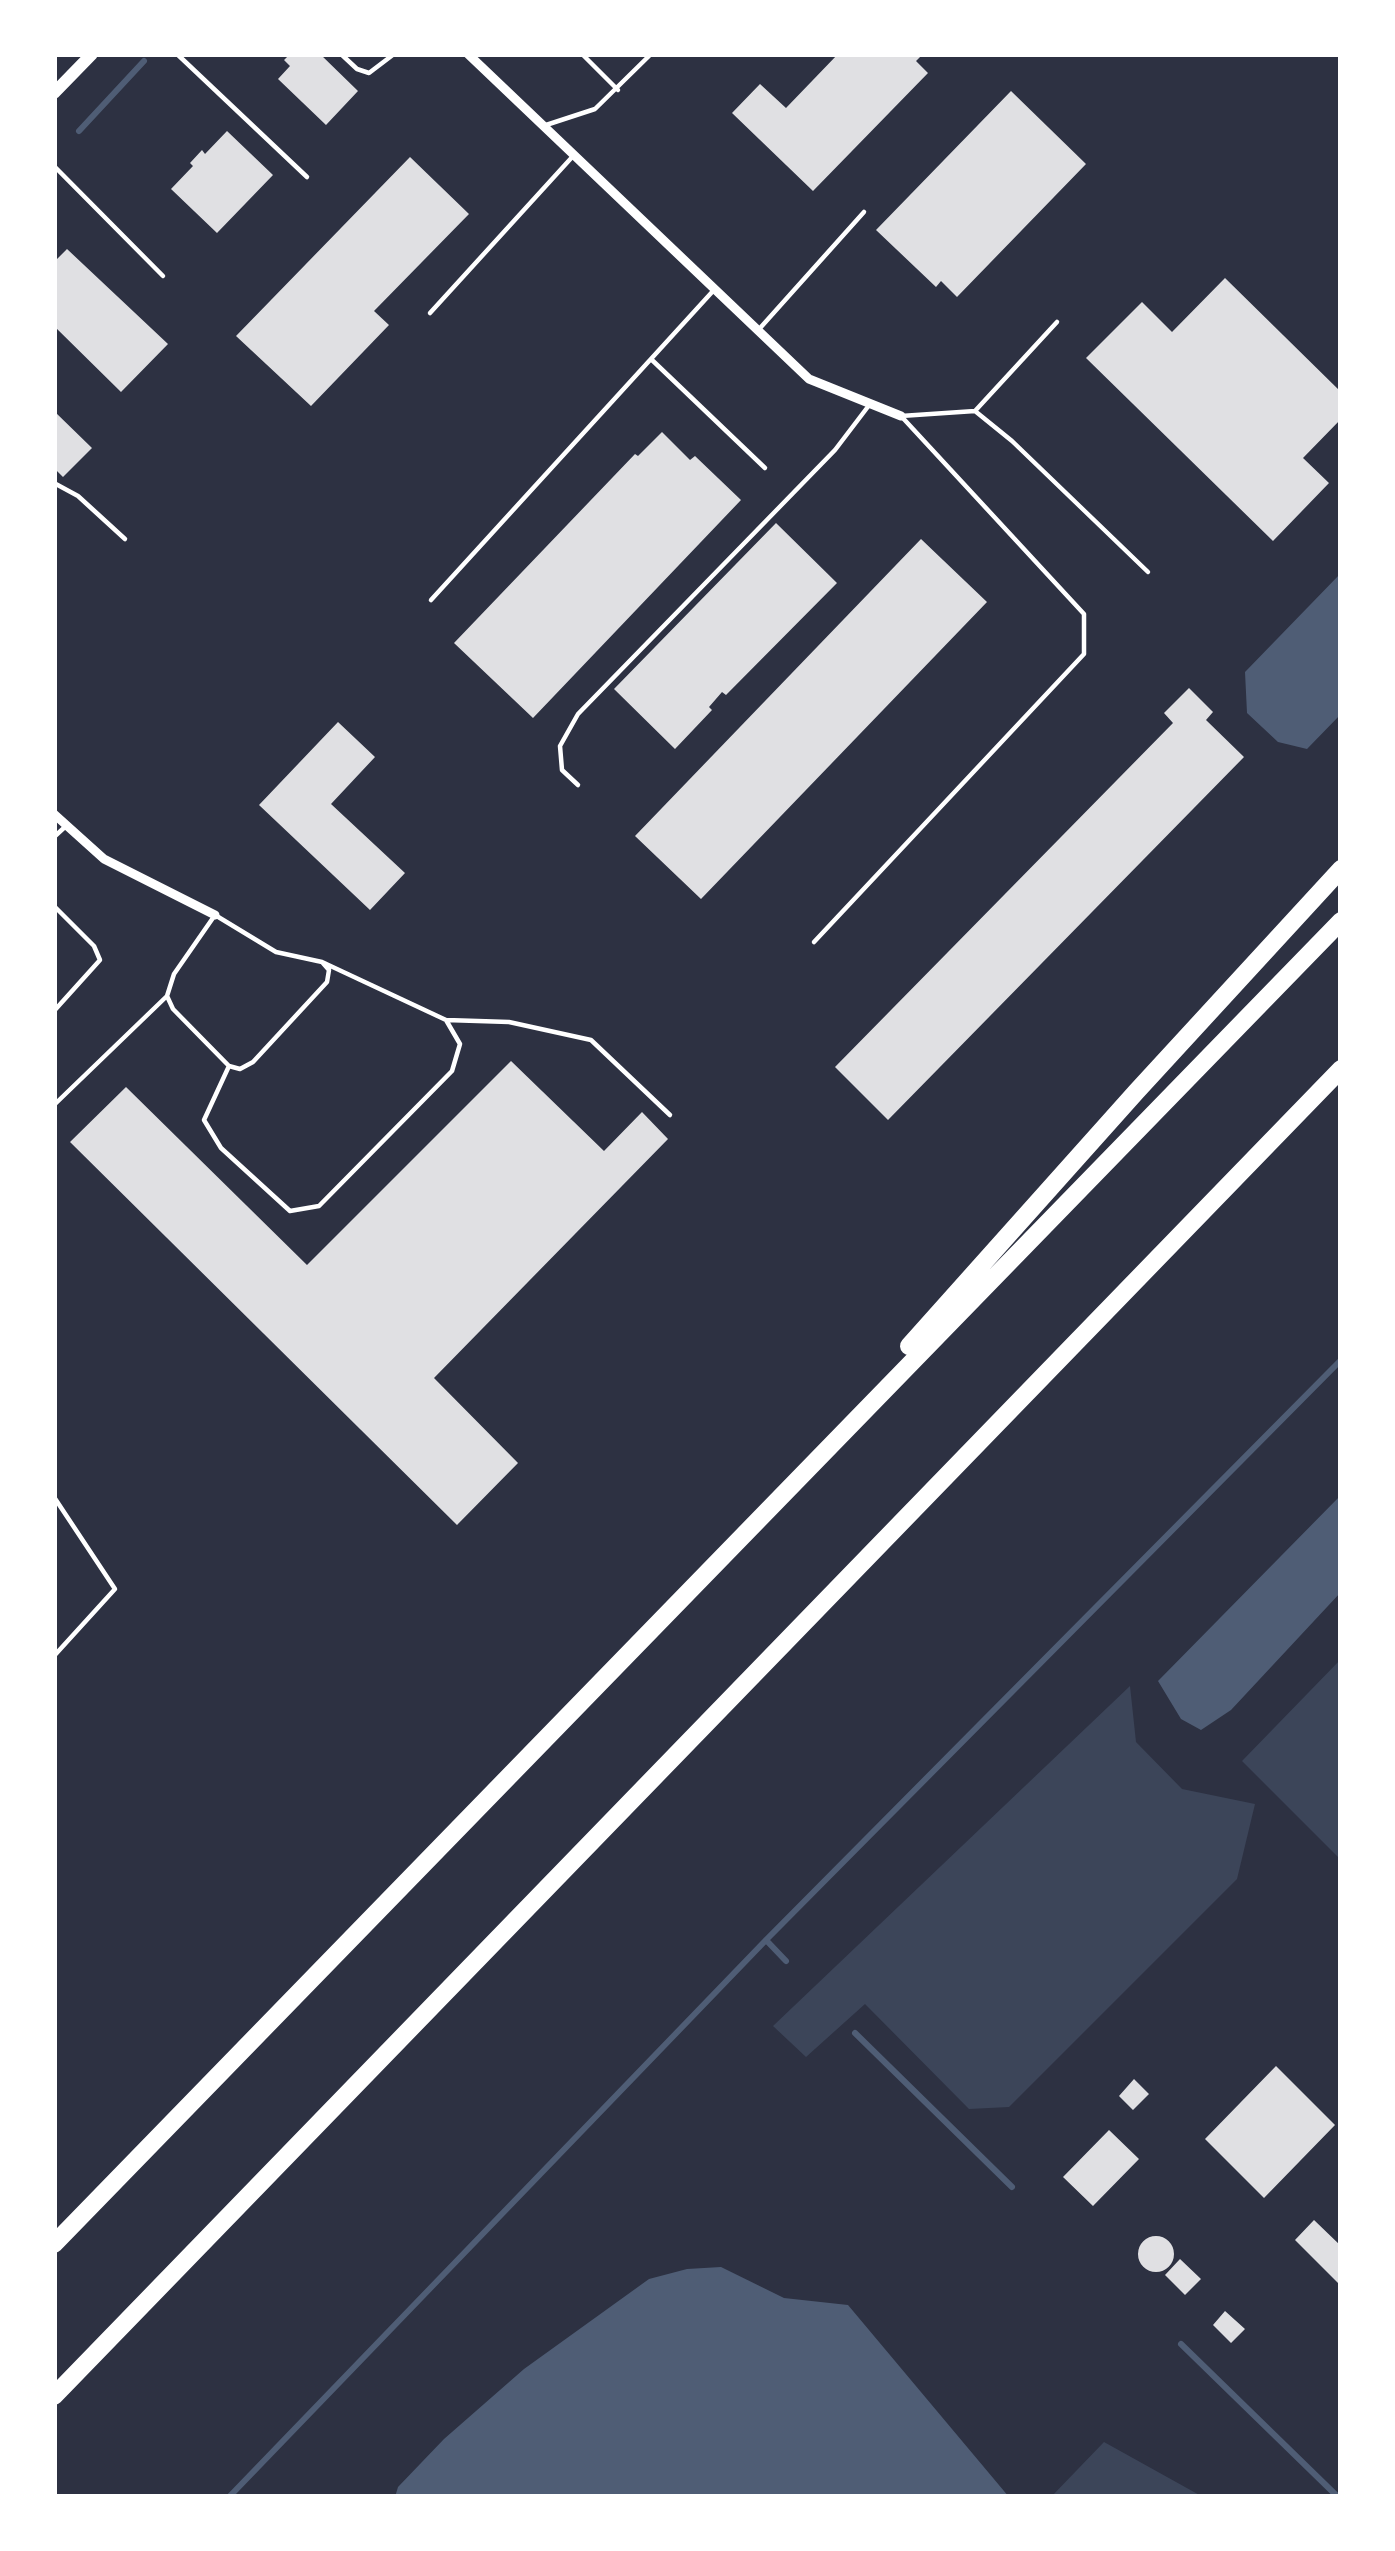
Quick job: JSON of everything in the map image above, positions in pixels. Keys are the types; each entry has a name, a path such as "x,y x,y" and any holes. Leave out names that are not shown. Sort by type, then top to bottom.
{"highway":[{"path":"738,1538 1136,1091 1341,869"},
{"path":"54,2244 1341,921"},
{"path":"54,2396 1341,1071"}],"street":[{"path":"54,93 92,54"},
{"path":"468,54 809,379 901,416"},
{"path":"54,814 104,859 215,915"}],"lane":[{"path":"177,54 308,177"},
{"path":"341,54 369,73 394,54"},
{"path":"582,54 618,90"},
{"path":"543,126 595,109 651,54"},
{"path":"430,313 574,155"},
{"path":"54,166 164,276"},
{"path":"757,332 864,212"},
{"path":"431,600 713,291"},
{"path":"975,411 1057,322"},
{"path":"652,360 765,468"},
{"path":"578,784 562,770 560,746 578,714 835,450 870,404"},
{"path":"901,416 975,411 1148,572"},
{"path":"814,942 1084,654 1084,614 901,416"},
{"path":"54,483 78,496 125,539"},
{"path":"54,837 66,826"},
{"path":"54,906 94,946 100,960 54,1011"},
{"path":"54,1105 167,996 174,974 215,915 276,952 322,962 446,1020 509,1022 591,1040 670,1115"},
{"path":"167,996 173,1009 229,1066 241,1069 253,1062 327,982 329,970 322,962"},
{"path":"229,1066 204,1120 221,1148 290,1211 319,1206 452,1071 460,1044 446,1020"},
{"path":"54,1497 115,1589 54,1656"}],"shaded area":[{"path":"1341,573 1341,714 1307,749 1278,742 1247,713 1245,672"},
{"path":"1341,1495 1341,1592 1231,1710 1201,1730 1181,1719 1158,1681"},
{"path":"1341,1659 1341,1860 1242,1761"},
{"path":"1130,1686 1136,1742 1182,1789 1255,1804 1237,1879 1009,2107 969,2109 865,2004 806,2057 773,2026"},
{"path":"721,2267 784,2298 848,2305 1009,2497 395,2497 398,2487 444,2439 524,2369 649,2279 687,2269"},
{"path":"1104,2442 1203,2497 1051,2497"}],"building":[{"path":"290,54 320,54 358,91 326,125 278,79 290,66 284,60"},
{"path":"838,54 923,54 916,61 928,73 813,191 732,113 760,84 786,108"},
{"path":"1011,91 1086,164 957,297 941,281 936,287 876,230"},
{"path":"227,131 273,175 217,233 171,189 202,150 205,154"},
{"path":"410,157 469,214 374,311 389,325 311,406 236,336"},
{"path":"67,249 168,344 121,392 54,326 54,262"},
{"path":"1225,278 1341,392 1341,419 1303,458 1329,483 1273,541 1086,358 1142,302 1172,332"},
{"path":"54,411 92,448 63,477 54,468"},
{"path":"662,432 741,500 533,718 454,643 635,454"},
{"path":"776,523 837,583 726,695 722,692 709,707 712,710 675,749 614,689"},
{"path":"921,539 987,602 701,899 635,836"},
{"path":"1189,688 1213,712 1206,720 1244,757 888,1120 835,1067 1173,723 1164,713"},
{"path":"338,722 375,757 331,804 405,873 370,910 259,805"},
{"path":"511,1061 604,1151 642,1112 668,1139 434,1378 518,1463 457,1525 70,1142 126,1087 307,1265"},
{"path":"1276,2066 1335,2125 1264,2198 1205,2139"},
{"path":"1134,2079 1149,2094 1133,2110 1119,2096"},
{"path":"1109,2130 1139,2159 1093,2206 1063,2177"},
{"path":"1314,2220 1341,2246 1341,2286 1295,2240"},
{"path":"1156,2236 1169,2241 1174,2254 1169,2267 1156,2272 1143,2267 1138,2254 1143,2241"},
{"path":"1180,2259 1201,2279 1185,2295 1165,2275"},
{"path":"1225,2311 1245,2329 1231,2343 1213,2325"}],"waterway":[{"path":"79,131 144,61"},
{"path":"229,2497 766,1940 1341,1360"},
{"path":"766,1940 786,1961"},
{"path":"855,2033 1012,2187"},
{"path":"1181,2344 1338,2497"}]}
